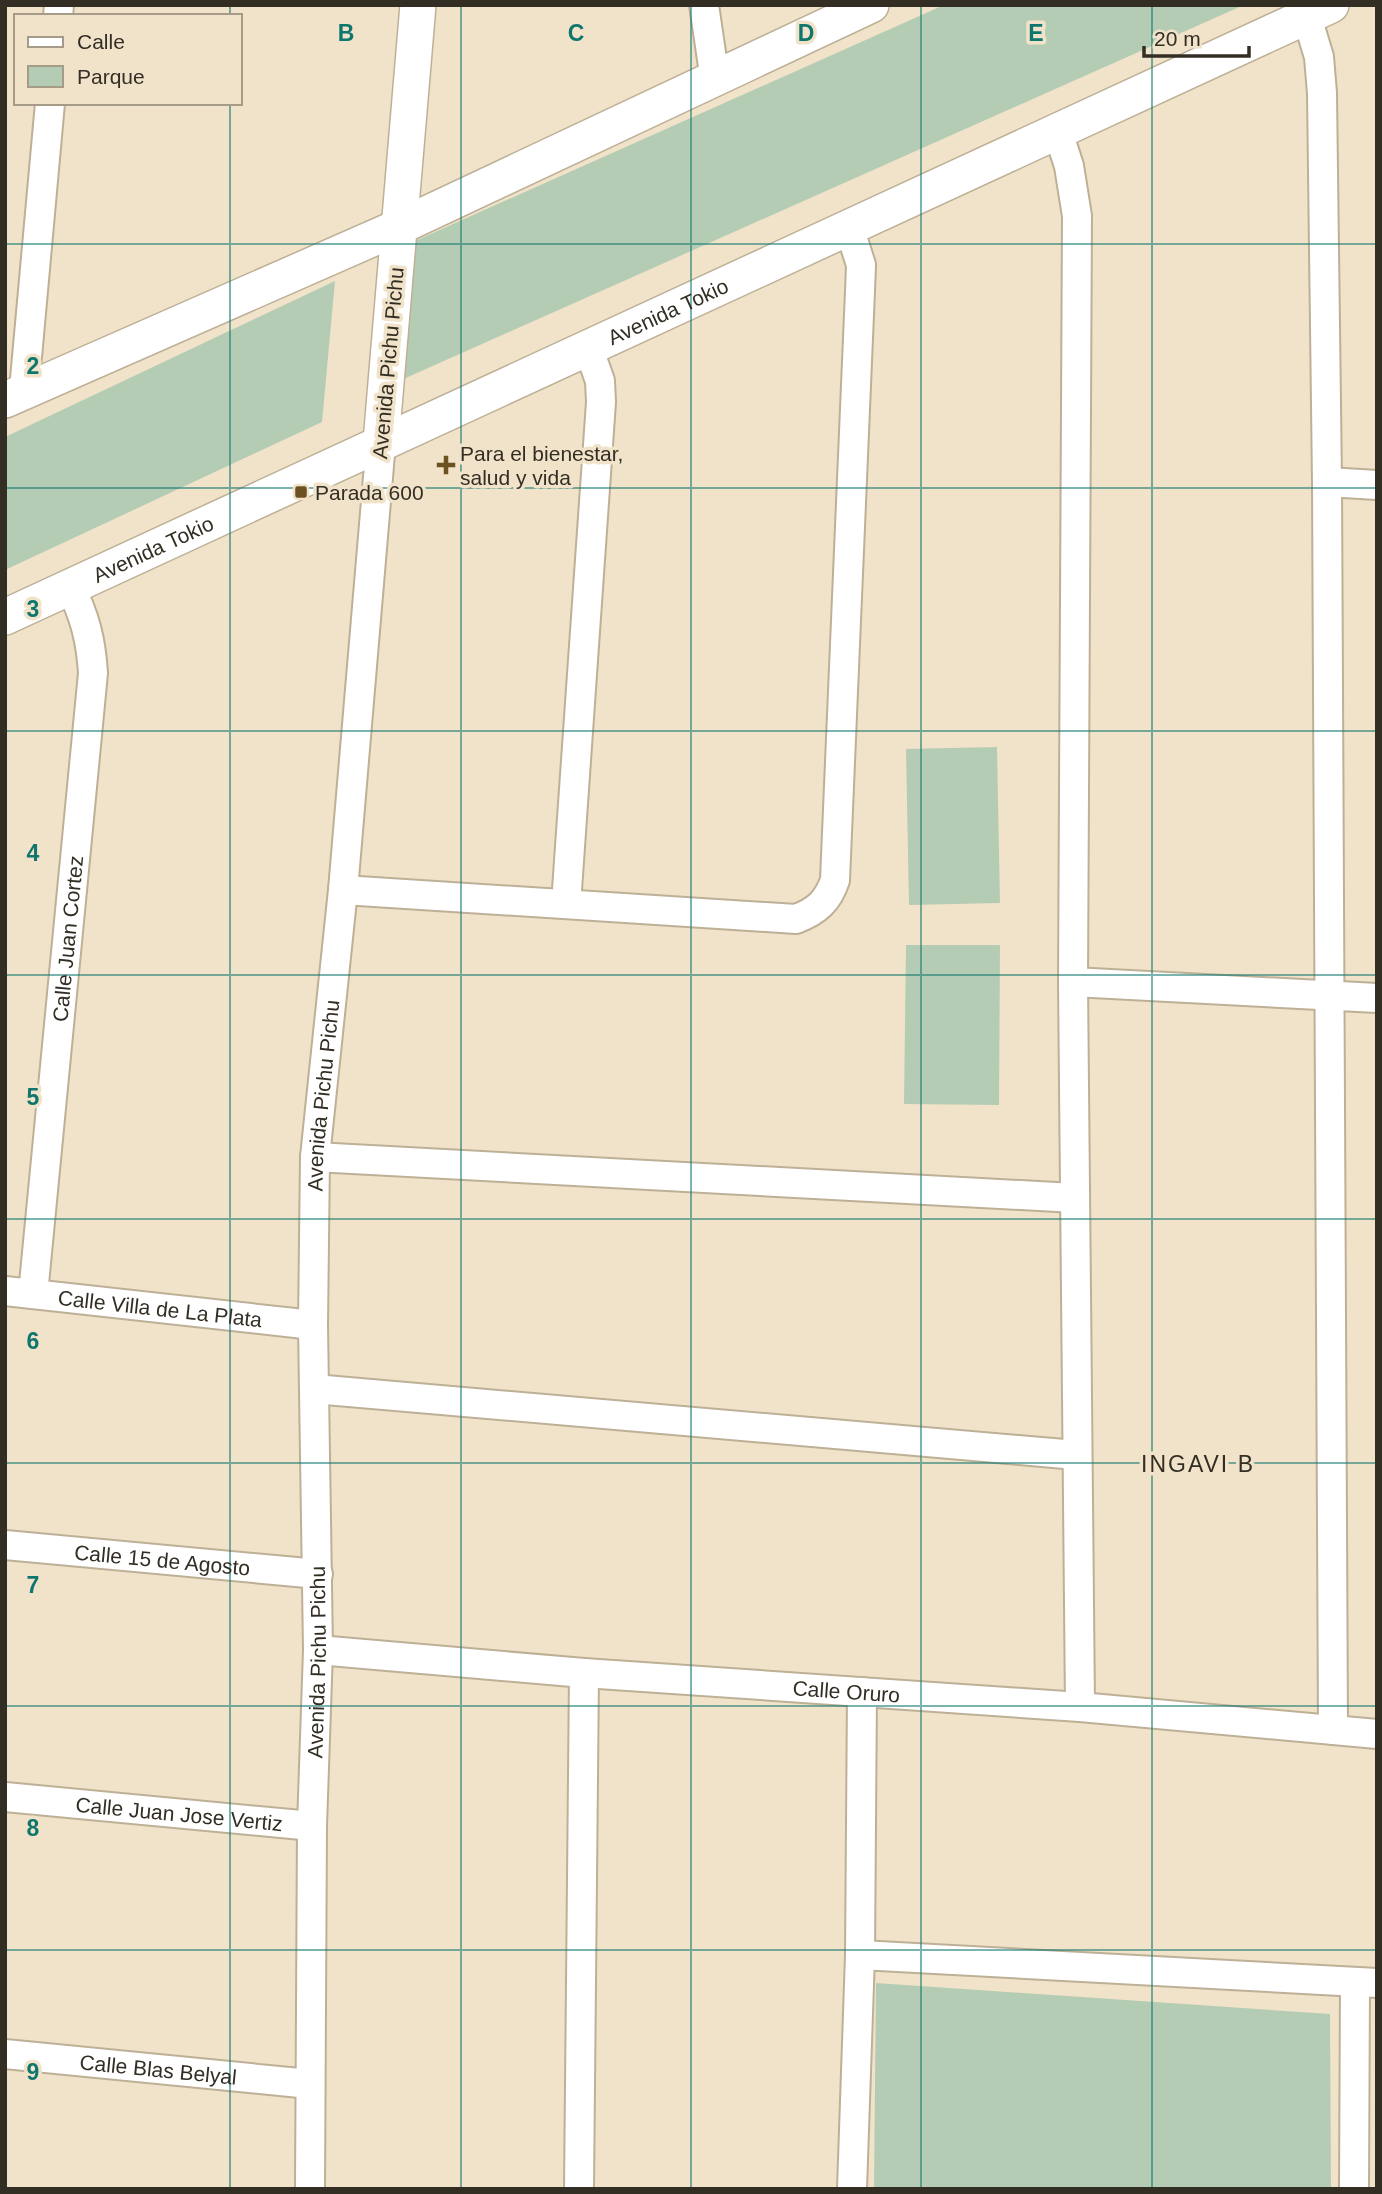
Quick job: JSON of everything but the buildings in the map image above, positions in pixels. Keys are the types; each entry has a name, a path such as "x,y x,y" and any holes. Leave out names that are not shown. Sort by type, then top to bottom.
{"street":[{"name":"Avenida Pichu Pichu","path":"310,2189 312,1826 318,1650 313,1325 315,1157 343,890 418,5"},
{"path":"704,5 715,80"},
{"path":"15,395 401,226 871,5"},
{"path":"1319,11 1327,482 1333,1730"},
{"name":"Avenida Tokio","path":"5,617 1319,11"},
{"path":"15,395 50,105"},
{"path":"1058,132 1069,166 1077,216 1073,982 1080,1707"},
{"path":"343,890 796,919 811,913 829,898 835,880 861,265 849,227"},
{"path":"566,904 601,402 600,381 588,347"},
{"path":"1327,482 1377,485"},
{"name":"Calle Juan Cortez","path":"19,1293 93,673 92,642 70,587"},
{"path":"1073,982 1377,998"},
{"path":"315,1157 1075,1198"},
{"name":"Calle Villa de La Plata","path":"19,1293 313,1325"},
{"path":"314,1390 1076,1455"},
{"name":"Calle 15 de Agosto","path":"5,1545 318,1574"},
{"name":"Calle Oruro","path":"318,1650 583,1673 1080,1707 1377,1734"},
{"path":"579,2189 583,1673"},
{"path":"852,2189 860,1955 862,1692"},
{"name":"Calle Juan Jose Vertiz","path":"5,1797 312,1826"},
{"path":"860,1955 1366,1982 1354,2189"},
{"name":"Calle Blas Belyal","path":"5,2054 310,2084"}],"green space":[{"path":"944,5 1244,5 399,381 406,245"},
{"path":"335,281 322,422 5,570 5,437"},
{"path":"997,747 1000,903 909,905 906,749"},
{"path":"906,945 1000,945 999,1105 904,1104"},
{"path":"876,1983 1330,2014 1331,2189 874,2189"}],"place":[{"name":"Para el bienestar, salud y vida","path":"446,465"},
{"name":"Parada 600","path":"301,492"}],"district":[{"name":"INGAVI B","path":"1198,1464"}]}
